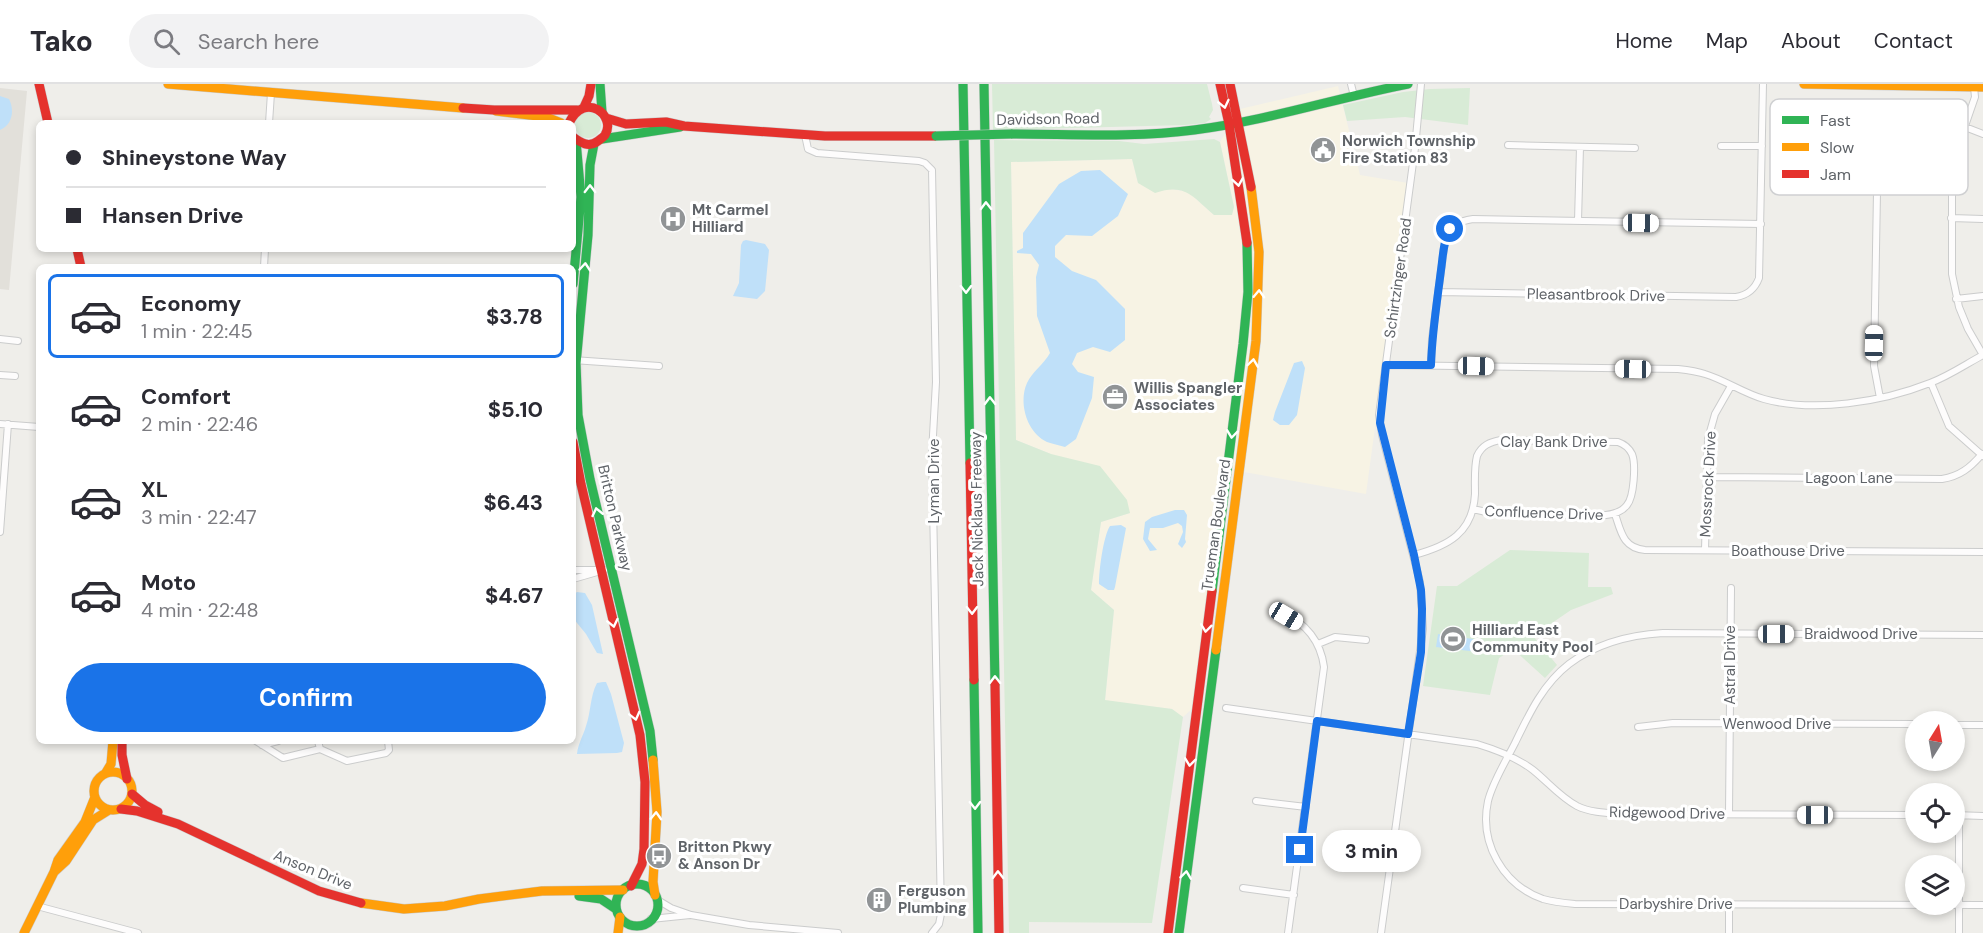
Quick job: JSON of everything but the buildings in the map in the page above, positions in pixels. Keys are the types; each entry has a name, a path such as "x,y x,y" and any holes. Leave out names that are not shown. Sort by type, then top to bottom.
{"main road":[{"path":"39,84 47,120"},
{"path":"168,84 494,110 508,108 555,111 580,109"},
{"path":"571,120 573,114 580,109 591,84"},
{"path":"600,84 604,115"},
{"name":"Jack Nicklaus Freeway","path":"963,84 978,933"},
{"name":"Jack Nicklaus Freeway","path":"984,84 999,933"},
{"name":"Trueman Boulevard","path":"1168,933 1248,292 1247,238 1229,124 1220,84"},
{"name":"Trueman Boulevard","path":"1179,933 1256,335 1259,292 1258,240 1254,201 1240,122 1230,84"},
{"name":"Davidson Road","path":"580,109 590,107 626,124 666,122 684,126 805,135 936,136 1160,132 1200,129 1240,122 1408,84"},
{"path":"1804,84 1977,86"},
{"path":"494,110 509,116 553,120"},
{"name":"Britton Parkway","path":"576,350 590,212 590,165 598,142 608,127 604,115"},
{"name":"Davidson Road","path":"576,140 582,144 598,142 684,126"},
{"path":"576,149 581,197 576,251"},
{"name":"Britton Parkway","path":"576,378 578,415 606,569 640,735 645,782 642,864 627,888"},
{"name":"Britton Parkway","path":"576,454 650,731 657,812 653,882 655,897"},
{"path":"24,933 58,860 90,812 95,797 96,783 111,765 113,744"},
{"path":"54,872 66,861 93,820 109,810 121,808 128,803 132,794 122,755 122,744"},
{"path":"105,774 117,773 127,779"},
{"name":"Anson Drive","path":"132,794 145,805 178,824 293,880 339,898 367,905 397,909 480,905 542,897 576,896 601,899 618,913"},
{"path":"95,797 100,805 109,810"},
{"name":"Anson Drive","path":"121,808 141,811 169,823 178,824"},
{"path":"618,933 617,899 627,888 644,886 655,897 656,912 634,933"},
{"name":"Anson Drive","path":"445,906 542,891 627,888"},
{"path":"618,913 630,925 647,922"}],"street":[{"path":"1351,84 1354,96"},
{"name":"Schirtzinger Road","path":"1381,933 1423,629 1421,590 1414,555 1380,423 1421,84"},
{"path":"1431,365 1432,339 1445,241 1448,232 1461,221 1473,219 1578,220 1761,224 1763,84"},
{"path":"1968,119 1977,86"},
{"path":"270,120 271,93"},
{"path":"1968,129 1983,134"},
{"name":"Lyman Drive","path":"805,135 808,149 818,153 920,162 925,163 932,170 936,382 932,453 940,914 939,924 932,933"},
{"path":"1508,145 1635,148"},
{"path":"1721,146 1762,146"},
{"path":"1578,220 1580,147"},
{"path":"1878,195 1874,366 1880,398"},
{"path":"1386,365 1678,369 1705,374 1731,387 1765,399 1795,404 1831,404 1880,398 1931,382 1983,355 1968,329 1956,299 1952,274 1952,195"},
{"path":"1952,218 1983,219"},
{"name":"Pleasantbrook Drive","path":"1438,292 1736,297 1752,290 1760,278 1761,224"},
{"path":"1956,299 1983,296"},
{"path":"0,339 18,340"},
{"path":"576,360 659,366"},
{"path":"0,375 15,376"},
{"path":"1931,382 1949,426 1982,455"},
{"name":"Mossrock Drive","path":"1705,550 1710,430 1715,414 1731,387"},
{"path":"0,424 36,427"},
{"path":"0,532 8,424"},
{"name":"Clay Bank Drive","path":"1473,509 1475,464 1480,450 1490,442 1501,440 1618,442 1629,449 1633,461 1631,499 1626,508 1615,514"},
{"name":"Lagoon Lane","path":"1707,477 1942,479 1966,471 1982,455"},
{"path":"1414,555 1439,547 1452,539 1464,528 1473,509"},
{"name":"Confluence Drive","path":"1473,509 1495,514 1615,514"},
{"name":"Boathouse Drive","path":"1615,514 1623,537 1634,548 1645,550 1983,552"},
{"path":"576,570 606,569"},
{"path":"576,578 606,569"},
{"name":"Astral Drive","path":"1729,814 1731,588"},
{"path":"1282,615 1305,627 1318,644 1324,667 1288,933"},
{"name":"Braidwood Drive","path":"1508,755 1530,713 1550,682 1569,664 1591,650 1618,639 1642,634 1983,635"},
{"path":"1318,644 1335,637 1366,640"},
{"name":"Ridgewood Drive","path":"1226,708 1477,744 1508,755 1531,768 1561,796 1583,808 1618,814 1905,815"},
{"name":"Wenwood Drive","path":"1638,727 1673,723 1905,724"},
{"path":"1965,725 1983,725"},
{"path":"261,744 283,758 320,749 347,761 386,753 389,750 388,744"},
{"path":"319,744 320,749"},
{"name":"Darbyshire Drive","path":"1508,755 1489,799 1486,812 1487,832 1493,854 1499,864 1513,881 1542,899 1575,904 1905,905"},
{"path":"1256,801 1306,807"},
{"path":"1965,815 1983,816"},
{"path":"1243,888 1294,895"},
{"path":"655,897 671,908 691,915 782,931 838,933"},
{"path":"1729,904 1729,933"},
{"name":"Darbyshire Drive","path":"1965,905 1983,905"},
{"path":"37,906 138,933"},
{"path":"647,922 691,915"},
{"path":"1959,933 1960,915"}],"shaded area":[{"path":"1338,86 1360,175 1408,183 1366,494 1233,470 1201,701 1183,717 1172,709 1105,701 1114,610 1091,590 1101,522 1130,513 1051,454 1016,440 1011,162 1132,159 1138,183 1188,192 1214,215 1234,206 1220,142 1240,109"},
{"path":"0,88 27,91 9,290 0,289"}],"green space":[{"path":"992,84 1207,84 1213,110 1209,117 1211,119 1205,123 1185,125 993,130"},
{"path":"1470,88 1468,125 1405,117 1347,121 1343,105 1403,92"},
{"path":"583,113 593,113 600,120 600,130 593,137 583,137 576,130 576,120"},
{"path":"1214,139 1220,142 1234,207 1232,215 1214,215 1194,197 1181,191 1165,190 1155,193 1138,183 1132,159 1011,162 1016,440 1051,454 1100,466 1127,500 1130,513 1101,522 1091,590 1114,610 1105,700 1172,709 1183,717 1152,923 1029,922 1029,933 1009,933 994,140 1119,141 1144,144"},
{"path":"1510,550 1589,553 1588,587 1611,587 1613,594 1571,610 1533,636 1557,665 1545,678 1513,649 1499,658 1490,695 1423,686 1437,586 1457,586"}],"water":[{"path":"0,96 9,99 12,113 10,121 0,130"},
{"path":"1100,170 1128,194 1118,216 1092,236 1066,235 1055,246 1055,257 1072,271 1096,280 1125,309 1125,340 1110,352 1093,347 1077,353 1072,364 1078,372 1094,377 1092,398 1076,439 1065,447 1040,438 1026,417 1024,391 1027,383 1050,353 1037,316 1036,277 1039,265 1031,254 1017,253 1017,251 1023,248 1023,233 1059,184 1081,171"},
{"path":"746,240 765,244 769,250 765,291 757,299 733,296 739,283 741,245"},
{"path":"1302,361 1305,368 1297,415 1289,425 1280,425 1273,420 1275,412 1294,363"},
{"path":"1175,510 1184,510 1187,515 1186,542 1182,548 1178,544 1183,532 1182,526 1178,523 1163,528 1150,528 1148,539 1157,550 1150,551 1143,539 1145,522 1152,517"},
{"path":"1121,525 1126,528 1115,587 1114,590 1108,590 1099,584 1103,546 1110,526"},
{"path":"576,593 585,593 592,605 603,654 597,653 576,622"},
{"name":"Hilliard East Community Pool","path":"1450,627 1460,629 1459,637 1480,640 1478,652 1436,647 1438,634 1448,636"},
{"path":"606,682 624,743 622,752 577,754 597,683"}],"traffic: fast":[{"path":"600,84 602,112"},
{"path":"963,84 970,463"},
{"path":"984,84 995,684"},
{"path":"1011,134 1125,135 1194,130 1248,121 1408,84"},
{"path":"602,139 680,127"},
{"path":"936,136 1011,134"},
{"path":"576,141 581,197 576,251"},
{"path":"594,144 590,165 588,235 576,364 578,415 590,479 650,731 653,760"},
{"path":"1212,591 1243,344 1248,292 1247,243"},
{"path":"575,264 576,252"},
{"path":"1179,933 1216,650"},
{"path":"974,680 978,933"},
{"path":"637,884 652,890 658,905 652,920 637,926 622,920 616,905 622,890 637,884"},
{"path":"579,896 601,899 616,909"}],"traffic: slow":[{"path":"168,84 463,108"},
{"path":"1804,84 1983,87"},
{"path":"496,111 546,117 554,120"},
{"path":"1216,650 1256,341 1259,252 1251,187"},
{"path":"105,774 111,764 113,744"},
{"path":"653,760 657,812 653,882 655,895"},
{"path":"113,772 126,778 132,791 126,804 113,810 100,804 94,791 100,778 113,772"},
{"path":"24,933 58,860 85,822 95,797"},
{"path":"54,872 66,861 93,820 109,810"},
{"path":"361,903 404,909 445,906 542,891 623,890"},
{"path":"618,933 620,917"}],"traffic: jam":[{"path":"39,84 47,120"},
{"path":"584,107 591,84"},
{"path":"1220,84 1229,124 1247,243"},
{"path":"1230,84 1251,187"},
{"path":"571,120 583,108 591,107 603,114 607,120 608,128 605,135 595,143 585,144 576,139"},
{"path":"463,108 577,110"},
{"path":"606,118 626,124 666,122 684,126 825,136 936,136"},
{"path":"78,252 80,264"},
{"path":"576,458 640,735 645,782 644,849 642,864 631,886"},
{"path":"970,463 974,680"},
{"path":"1168,933 1212,591"},
{"path":"995,684 999,933"},
{"path":"122,744 127,779"},
{"path":"132,794 158,812"},
{"path":"121,809 137,811 178,824 319,891 361,903"}],"place":[{"name":"Norwich Township Fire Station 83","path":"1323,150"},
{"name":"Mt Carmel Hilliard","path":"673,219"},
{"name":"Willis Spangler Associates","path":"1115,397"},
{"name":"Hilliard East Community Pool","path":"1453,639"},
{"name":"Britton Pkwy & Anson Dr","path":"659,856"},
{"name":"Ferguson Plumbing","path":"879,900"}],"route":[{"path":"1300,850 1317,721 1408,734 1421,652 1423,629 1421,590 1382,435 1380,408 1386,365 1431,365 1432,339 1445,241 1450,229"}]}
